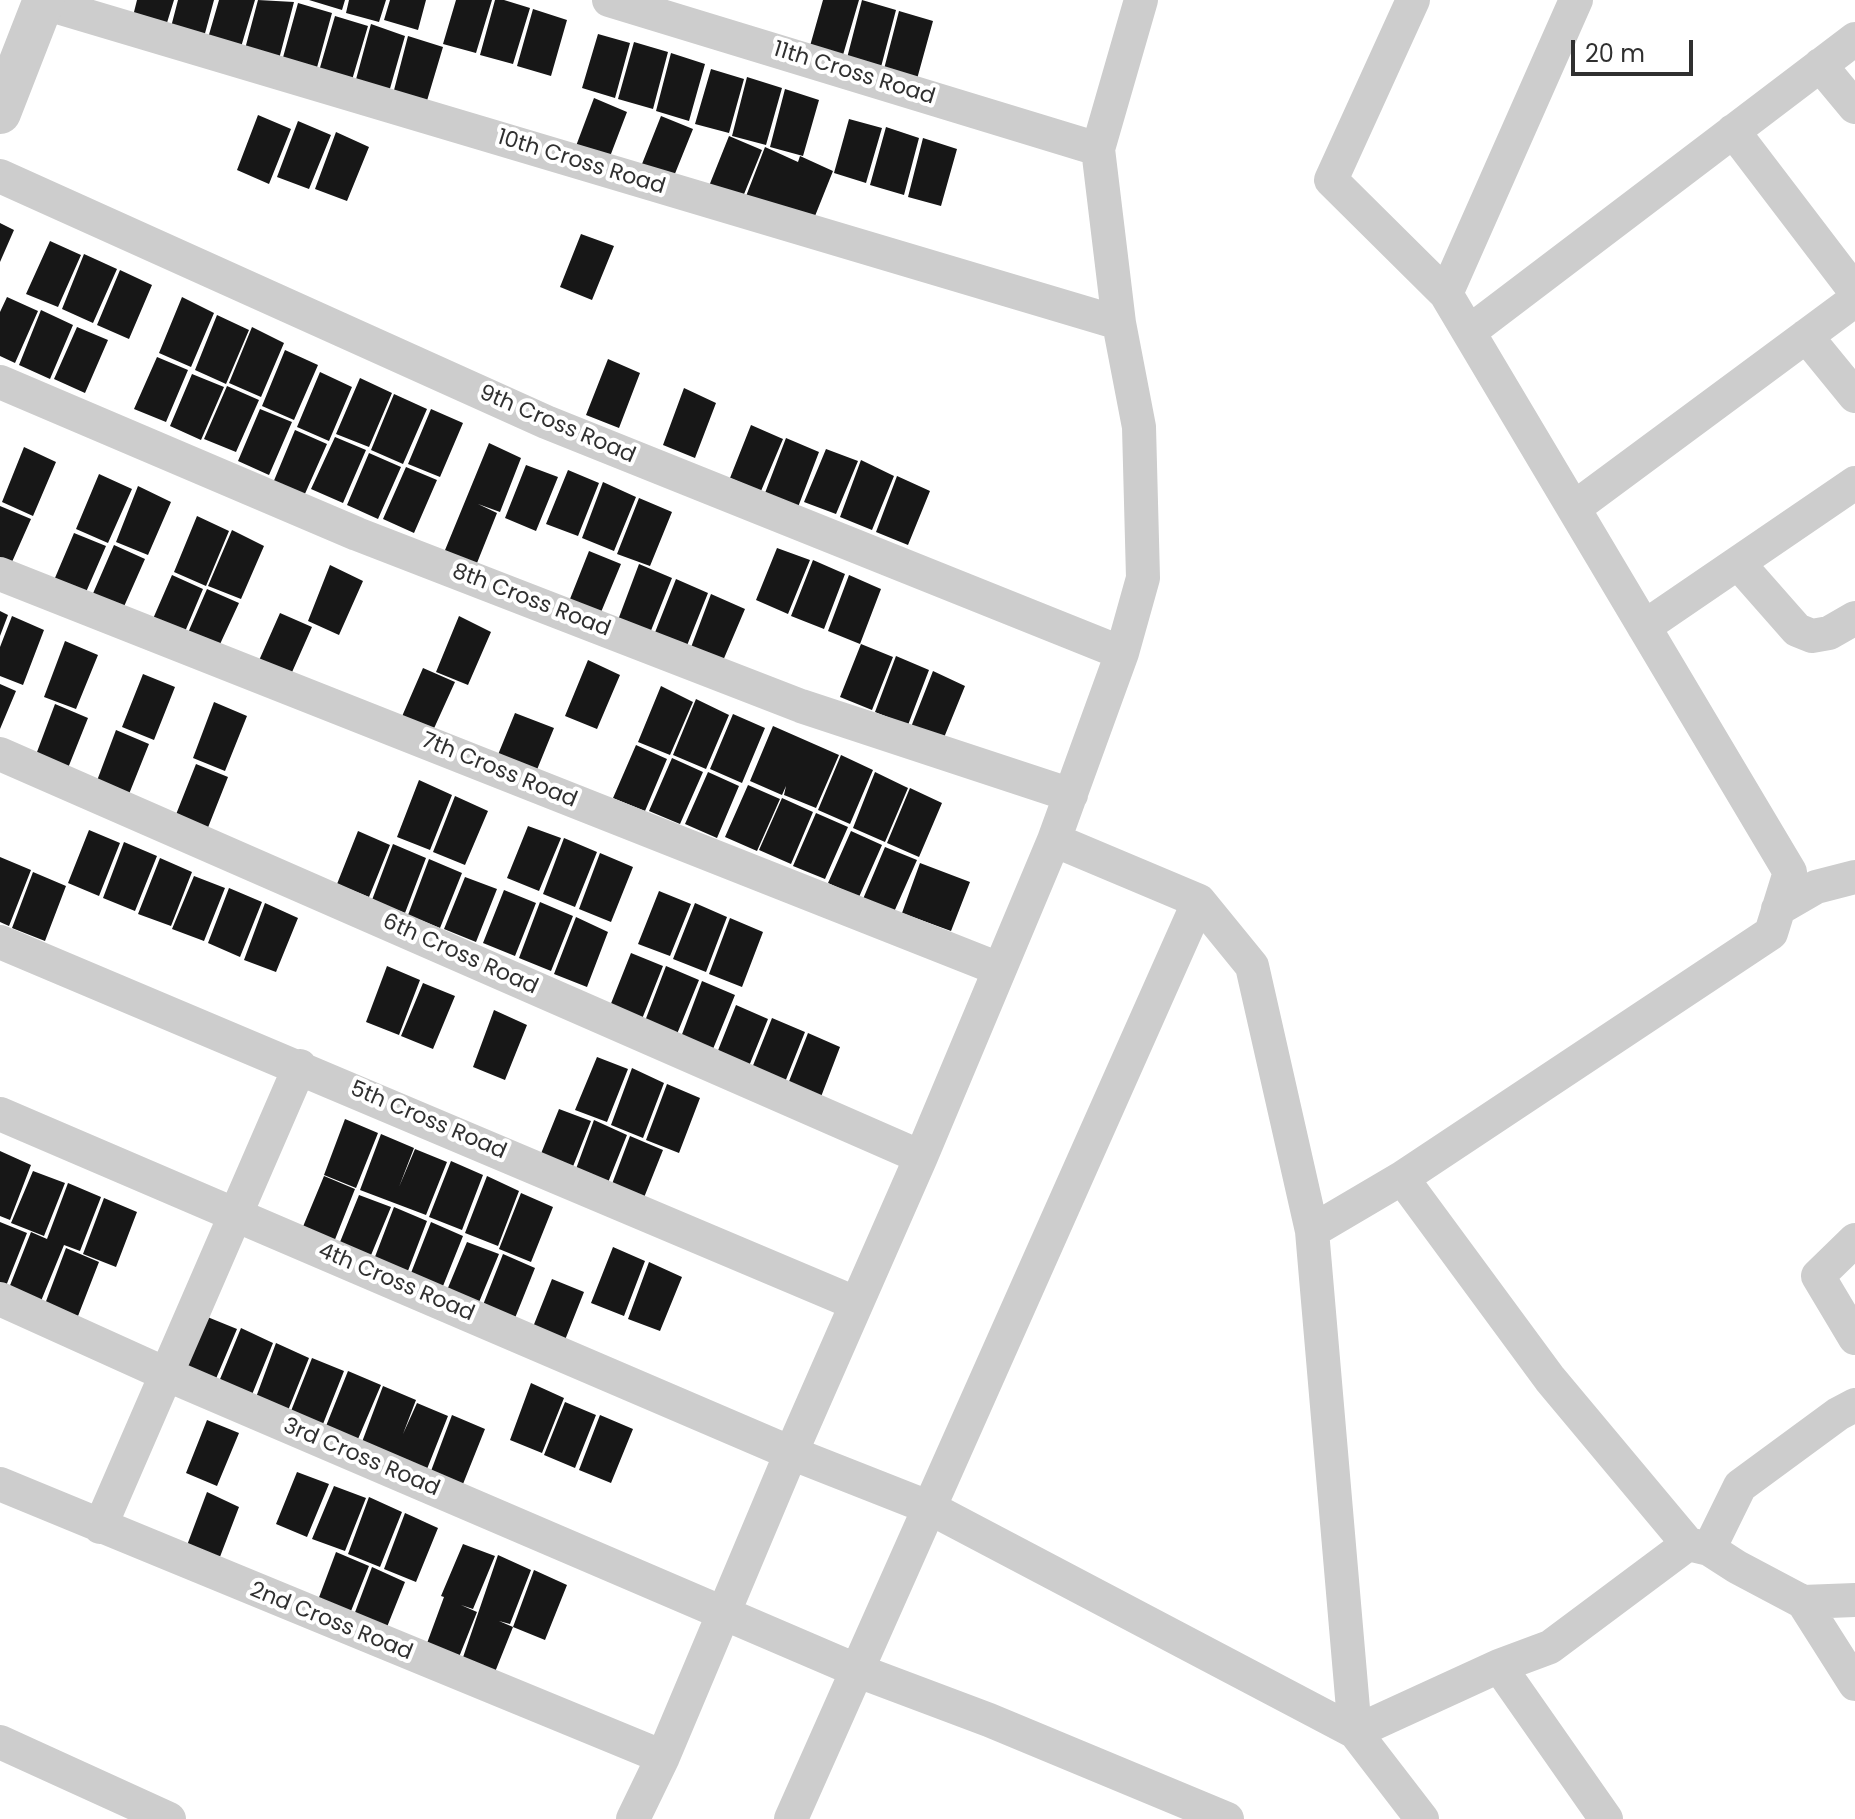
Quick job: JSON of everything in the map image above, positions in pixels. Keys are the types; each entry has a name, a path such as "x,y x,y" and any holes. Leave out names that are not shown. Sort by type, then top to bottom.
{"street":[{"name":"11th Cross Road","path":"609,0 1098,149"},
{"path":"633,1819 663,1757 1054,840 1122,653 1143,578 1139,427 1119,323 1098,149 1141,0"},
{"path":"1413,0 1331,180 1446,294 1644,627 1803,880"},
{"path":"1446,294 1576,0"},
{"path":"0,113 12,44 44,1"},
{"name":"10th Cross Road","path":"44,1 1119,323"},
{"path":"1469,332 1855,39"},
{"path":"1820,65 1855,107"},
{"path":"1733,131 1855,291"},
{"name":"9th Cross Road","path":"0,176 546,422 1122,653"},
{"path":"1574,508 1855,300"},
{"path":"1806,336 1855,396"},
{"name":"8th Cross Road","path":"0,382 357,534 801,706 1071,795"},
{"path":"1644,627 1855,483"},
{"path":"1738,563 1797,630 1812,636 1829,633 1855,618"},
{"name":"7th Cross Road","path":"0,574 999,969"},
{"name":"6th Cross Road","path":"0,754 921,1157"},
{"path":"1054,840 1199,901 1252,966 1312,1231 1355,1732 1422,1819"},
{"path":"1312,1231 1402,1178 1771,933 1778,909 1803,880 1855,877"},
{"path":"801,1816 856,1670 1199,901"},
{"name":"5th Cross Road","path":"0,942 300,1066 855,1303"},
{"path":"100,1527 300,1066"},
{"name":"4th Cross Road","path":"0,1114 791,1453 928,1507 1355,1732"},
{"path":"1402,1178 1550,1379 1698,1546 1803,1602 1855,1684"},
{"path":"1855,1240 1818,1276 1855,1338"},
{"name":"3rd Cross Road","path":"0,1299 168,1375 856,1670 989,1720 1227,1819"},
{"path":"1355,1732 1499,1666 1550,1647 1698,1546 1740,1486 1838,1414 1855,1405"},
{"name":"2nd Cross Road","path":"0,1484 663,1757"},
{"path":"1803,1602 1855,1600"},
{"path":"1499,1666 1606,1819"},
{"path":"0,1742 169,1819"}],"building":[{"path":"137,0 174,0 166,26 133,16"},
{"path":"178,0 214,0 204,37 171,27"},
{"path":"219,0 255,0 241,47 208,38"},
{"path":"258,0 294,2 279,59 245,49"},
{"path":"309,0 345,0 342,10"},
{"path":"349,0 386,0 379,22 346,13"},
{"path":"390,0 426,0 418,30 384,20"},
{"path":"456,0 492,0 476,53 443,44"},
{"path":"495,0 530,8 513,64 480,55"},
{"path":"823,0 859,0 843,55 810,46"},
{"path":"862,0 896,10 881,67 847,58"},
{"path":"298,3 332,13 316,71 282,61"},
{"path":"533,9 567,20 551,76 517,66"},
{"path":"899,11 933,21 917,79 884,69"},
{"path":"335,16 368,26 352,80 319,71"},
{"path":"371,24 405,36 389,92 355,83"},
{"path":"598,34 630,43 615,98 582,88"},
{"path":"408,36 443,47 426,104 393,94"},
{"path":"634,42 668,52 653,109 618,99"},
{"path":"671,53 705,64 689,121 656,111"},
{"path":"711,69 744,79 729,133 695,124"},
{"path":"747,77 782,88 766,145 732,136"},
{"path":"785,89 819,100 803,156 770,147"},
{"path":"594,98 627,112 606,167 573,154"},
{"path":"258,115 291,129 269,184 237,170"},
{"path":"661,116 693,129 672,181 640,169"},
{"path":"849,119 882,128 866,183 834,173"},
{"path":"298,121 331,135 309,189 277,177"},
{"path":"886,127 919,138 904,195 870,185"},
{"path":"336,132 369,147 347,201 315,189"},
{"path":"729,136 762,150 740,204 707,191"},
{"path":"923,138 957,149 941,206 908,197"},
{"path":"765,147 798,162 800,156 833,171 811,226 743,204"},
{"path":"0,223 14,230 0,262"},
{"path":"581,234 614,246 592,300 560,287"},
{"path":"50,241 81,255 58,307 26,294"},
{"path":"84,254 117,269 93,323 62,309"},
{"path":"120,270 152,285 129,339 97,325"},
{"path":"7,297 38,311 15,363 0,356 0,312"},
{"path":"182,297 214,313 191,367 159,353"},
{"path":"41,310 73,325 50,379 19,365"},
{"path":"217,315 249,330 226,384 195,370"},
{"path":"77,327 108,340 85,393 54,379"},
{"path":"252,327 284,343 261,397 229,383"},
{"path":"285,350 318,365 294,420 262,406"},
{"path":"157,357 188,370 166,422 134,409"},
{"path":"608,359 640,373 619,428 586,415"},
{"path":"320,372 352,387 329,441 297,427"},
{"path":"192,374 224,387 201,440 170,426"},
{"path":"360,378 392,393 369,447 336,434"},
{"path":"227,386 259,400 236,452 204,439"},
{"path":"684,388 716,403 695,458 663,445"},
{"path":"394,394 427,409 403,464 371,450"},
{"path":"260,409 292,422 269,475 238,461"},
{"path":"431,409 463,423 440,477 408,464"},
{"path":"751,425 783,439 761,491 730,478"},
{"path":"295,430 327,444 304,496 273,483"},
{"path":"335,437 366,450 343,503 311,489"},
{"path":"786,438 819,452 798,507 765,493"},
{"path":"489,443 521,458 500,512 478,504 497,513 475,568 443,555"},
{"path":"24,447 56,462 33,516 2,502"},
{"path":"826,449 858,461 836,514 804,502"},
{"path":"369,453 401,467 378,519 347,505"},
{"path":"861,460 894,476 872,530 840,517"},
{"path":"526,465 558,477 536,531 505,518"},
{"path":"406,467 437,480 414,533 383,519"},
{"path":"568,470 599,483 578,536 546,524"},
{"path":"99,474 132,489 108,543 76,529"},
{"path":"897,476 930,491 908,545 876,532"},
{"path":"603,482 636,497 614,551 582,538"},
{"path":"138,486 171,502 148,555 116,542"},
{"path":"639,498 672,512 650,566 617,554"},
{"path":"0,506 31,519 8,571 0,568"},
{"path":"197,516 229,531 206,586 174,572"},
{"path":"232,530 264,546 241,599 208,586"},
{"path":"74,533 106,546 83,599 52,585"},
{"path":"114,545 145,559 122,611 91,598"},
{"path":"777,548 810,560 788,614 756,600"},
{"path":"589,551 621,564 599,617 568,604"},
{"path":"813,560 845,574 824,629 791,616"},
{"path":"639,564 672,578 650,633 618,620"},
{"path":"330,565 363,581 339,635 308,621"},
{"path":"172,575 203,589 181,641 149,628"},
{"path":"849,575 881,589 860,644 828,631"},
{"path":"676,579 708,593 686,648 654,635"},
{"path":"207,589 239,603 215,655 184,642"},
{"path":"711,594 745,609 722,663 690,650"},
{"path":"0,611 8,615 0,636"},
{"path":"280,613 312,627 289,679 257,665"},
{"path":"12,616 44,630 23,685 0,676 0,647"},
{"path":"459,616 491,632 468,685 436,672"},
{"path":"65,641 98,655 76,709 44,697"},
{"path":"861,644 893,657 872,710 840,697"},
{"path":"896,656 929,670 908,725 875,712"},
{"path":"588,660 620,675 597,729 565,716"},
{"path":"423,668 455,682 431,735 400,721"},
{"path":"933,671 965,686 943,740 911,727"},
{"path":"143,674 175,687 154,740 122,727"},
{"path":"0,684 16,691 0,729"},
{"path":"661,686 693,702 670,755 638,742"},
{"path":"696,699 729,715 706,769 673,755"},
{"path":"214,702 247,716 225,771 193,758"},
{"path":"55,704 88,718 66,773 34,760"},
{"path":"515,713 554,728 534,777 495,762"},
{"path":"733,714 765,728 742,783 710,769"},
{"path":"773,726 839,755 816,808 784,795 786,786 782,795 750,781"},
{"path":"116,730 149,744 127,799 95,786"},
{"path":"636,745 667,759 645,811 613,798"},
{"path":"841,755 873,770 850,824 818,810"},
{"path":"672,758 703,772 680,824 649,811"},
{"path":"196,764 228,777 207,830 175,817"},
{"path":"708,772 739,786 717,838 685,824"},
{"path":"875,772 908,788 885,842 853,828"},
{"path":"419,780 452,795 430,850 397,837"},
{"path":"748,785 780,799 757,851 725,837"},
{"path":"910,788 942,803 919,857 887,843"},
{"path":"455,796 488,811 465,865 433,852"},
{"path":"782,798 813,812 791,864 759,850"},
{"path":"816,813 848,827 825,879 793,866"},
{"path":"528,826 561,838 539,891 507,878"},
{"path":"89,830 120,843 99,896 68,883"},
{"path":"358,831 390,845 369,897 337,884"},
{"path":"851,831 882,845 859,897 828,883"},
{"path":"564,838 597,852 575,907 543,894"},
{"path":"124,842 157,856 135,911 103,898"},
{"path":"393,844 426,858 405,913 372,900"},
{"path":"885,847 917,860 894,912 863,899"},
{"path":"600,853 633,867 611,922 579,909"},
{"path":"0,857 31,870 9,926 0,922"},
{"path":"160,858 192,872 171,926 138,914"},
{"path":"429,859 462,873 440,928 408,915"},
{"path":"920,863 970,882 951,931 902,913"},
{"path":"33,872 66,886 45,941 12,928"},
{"path":"194,876 225,888 204,941 172,929"},
{"path":"465,877 497,889 476,942 444,929"},
{"path":"229,888 262,902 240,957 208,943"},
{"path":"504,890 536,903 515,956 483,943"},
{"path":"659,891 691,904 670,956 638,944"},
{"path":"540,902 573,916 551,971 519,958"},
{"path":"265,903 298,918 276,972 244,960"},
{"path":"695,903 727,917 706,972 673,959"},
{"path":"576,917 608,932 587,987 554,974"},
{"path":"730,918 763,932 742,987 709,974"},
{"path":"631,953 663,966 642,1019 610,1006"},
{"path":"387,966 420,980 399,1035 366,1022"},
{"path":"666,966 699,980 677,1034 645,1021"},
{"path":"702,981 735,995 713,1049 681,1037"},
{"path":"423,983 455,996 433,1049 401,1036"},
{"path":"736,1005 768,1019 747,1071 715,1058"},
{"path":"494,1010 527,1025 505,1080 473,1067"},
{"path":"772,1018 805,1032 783,1087 750,1073"},
{"path":"808,1033 840,1047 819,1102 786,1089"},
{"path":"597,1057 628,1069 607,1122 575,1110"},
{"path":"632,1068 664,1083 643,1138 611,1125"},
{"path":"667,1084 700,1098 679,1153 646,1140"},
{"path":"559,1109 591,1121 570,1174 538,1161"},
{"path":"345,1119 378,1133 356,1188 324,1175"},
{"path":"594,1120 627,1135 605,1190 573,1177"},
{"path":"381,1134 414,1148 399,1187 415,1149 447,1162 426,1215 360,1190"},
{"path":"630,1136 663,1150 641,1205 609,1192"},
{"path":"0,1151 31,1165 10,1220 0,1216"},
{"path":"451,1161 483,1175 462,1230 429,1217"},
{"path":"33,1171 65,1183 44,1236 11,1223"},
{"path":"324,1176 355,1189 334,1242 302,1229"},
{"path":"487,1176 519,1191 498,1246 465,1233"},
{"path":"68,1183 101,1197 80,1251 64,1245 41,1301 9,1288 31,1232 47,1239"},
{"path":"521,1193 553,1207 531,1262 499,1249"},
{"path":"359,1195 391,1207 369,1260 338,1247"},
{"path":"104,1198 137,1212 116,1267 83,1254"},
{"path":"394,1207 427,1221 406,1276 373,1262"},
{"path":"0,1222 27,1233 6,1286 0,1284"},
{"path":"431,1222 463,1236 441,1291 409,1278"},
{"path":"467,1242 499,1254 477,1307 445,1295"},
{"path":"613,1247 645,1261 624,1316 591,1303"},
{"path":"66,1248 99,1262 78,1316 45,1304"},
{"path":"503,1254 535,1268 513,1323 481,1310"},
{"path":"649,1262 682,1277 660,1331 628,1319"},
{"path":"552,1279 584,1292 563,1345 531,1332"},
{"path":"205,1316 237,1329 215,1381 183,1369"},
{"path":"241,1328 273,1343 251,1397 218,1384"},
{"path":"276,1343 309,1358 287,1413 255,1400"},
{"path":"312,1358 344,1371 323,1424 291,1411"},
{"path":"348,1371 381,1385 358,1439 326,1426"},
{"path":"531,1383 564,1398 542,1453 510,1440"},
{"path":"383,1386 416,1400 403,1434 417,1403 448,1416 427,1469 362,1442"},
{"path":"565,1402 596,1415 575,1468 544,1455"},
{"path":"452,1415 485,1429 463,1484 431,1471"},
{"path":"600,1415 633,1429 611,1483 579,1470"},
{"path":"207,1420 239,1433 217,1486 186,1473"},
{"path":"297,1472 329,1484 307,1537 276,1524"},
{"path":"334,1486 366,1498 345,1551 312,1539"},
{"path":"207,1492 239,1507 218,1562 186,1548"},
{"path":"369,1497 402,1512 380,1567 348,1554"},
{"path":"405,1513 438,1528 416,1582 384,1569"},
{"path":"463,1544 495,1556 473,1609 461,1605 477,1612 455,1667 423,1654 444,1597 441,1596"},
{"path":"336,1552 369,1566 347,1621 315,1608"},
{"path":"498,1555 531,1570 510,1624 499,1621 513,1627 491,1682 459,1669"},
{"path":"372,1567 405,1582 383,1637 351,1623"},
{"path":"534,1570 567,1585 545,1640 513,1627"}]}
